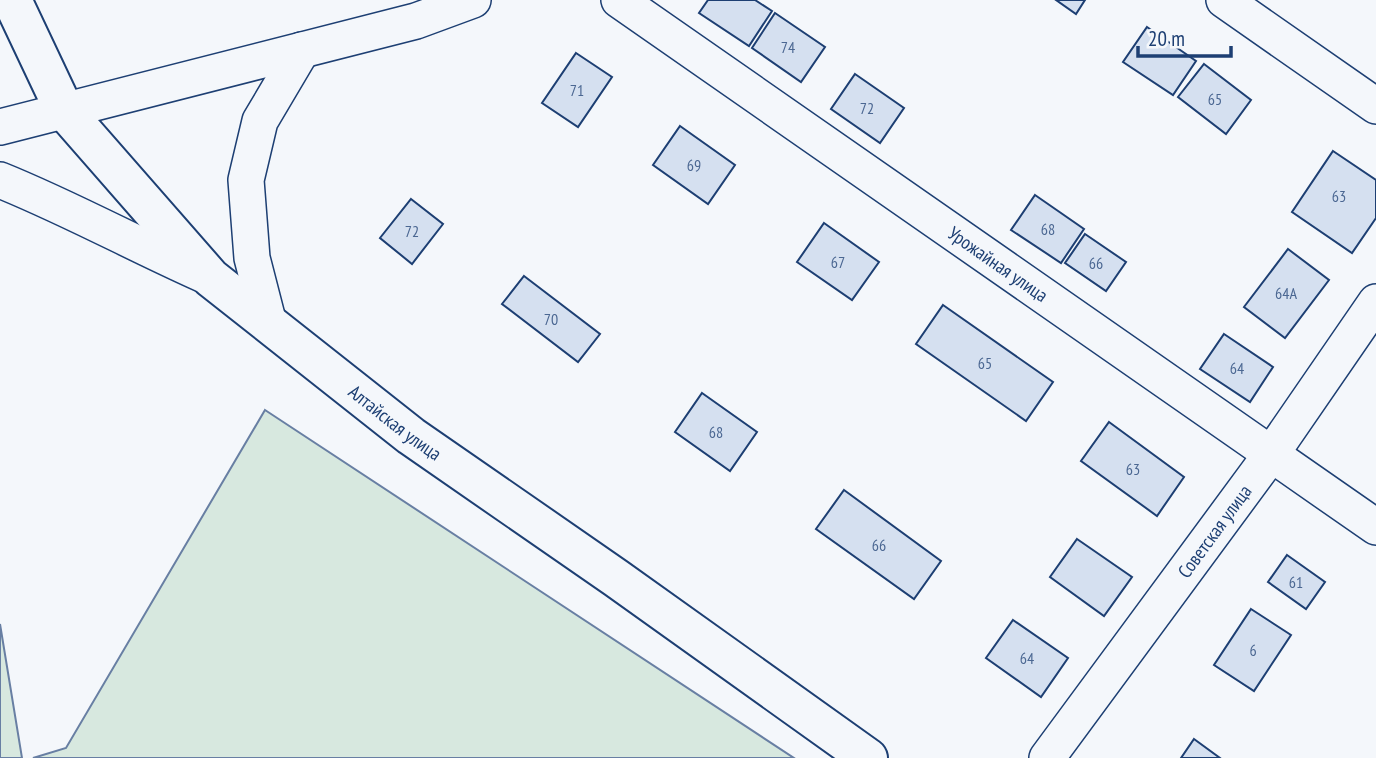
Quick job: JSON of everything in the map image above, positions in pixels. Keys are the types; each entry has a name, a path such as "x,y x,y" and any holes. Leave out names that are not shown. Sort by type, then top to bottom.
{"main road":[{"name":"Алтайская улица","path":"12,0 64,110 211,278 411,436 868,758"}],"street":[{"path":"0,127 416,21 473,0"},
{"name":"Урожайная улица","path":"619,0 1376,527"},
{"path":"1224,0 1376,106"},
{"path":"270,324 252,258 246,180 260,121 302,50"},
{"path":"0,180 56,202 148,250 211,278"},
{"name":"Советская улица","path":"1047,758 1272,453 1376,302"}],"shaded area":[{"path":"265,410 794,758 33,758 66,748"},
{"path":"0,624 22,758 0,758"}],"building":[{"path":"708,0 755,0 772,11 749,46 699,13"},
{"path":"1056,0 1085,0 1076,14"},
{"path":"775,13 825,47 801,82 752,48"},
{"path":"1147,27 1196,61 1173,95 1123,62"},
{"path":"576,53 612,77 578,127 542,103"},
{"path":"1204,64 1251,100 1226,134 1178,97"},
{"path":"855,74 904,108 880,143 831,109"},
{"path":"680,126 735,165 708,204 653,165"},
{"path":"1333,151 1376,180 1376,218 1352,253 1292,212"},
{"path":"1035,195 1084,229 1061,263 1011,230"},
{"path":"411,199 443,224 412,264 380,238"},
{"path":"824,223 879,262 852,300 797,262"},
{"path":"1085,234 1126,262 1106,291 1065,263"},
{"path":"1288,249 1329,280 1285,338 1244,307"},
{"path":"524,276 600,334 578,362 502,304"},
{"path":"943,305 1053,382 1026,421 916,344"},
{"path":"1224,334 1273,367 1250,402 1200,369"},
{"path":"702,393 757,432 730,471 675,432"},
{"path":"1109,422 1184,477 1157,516 1081,461"},
{"path":"844,490 941,561 914,599 816,529"},
{"path":"1077,539 1132,577 1104,616 1050,577"},
{"path":"1287,555 1325,582 1306,609 1268,582"},
{"path":"1251,609 1291,635 1254,691 1214,665"},
{"path":"1013,620 1068,658 1041,697 986,658"},
{"path":"1194,739 1220,758 1181,758"}]}
